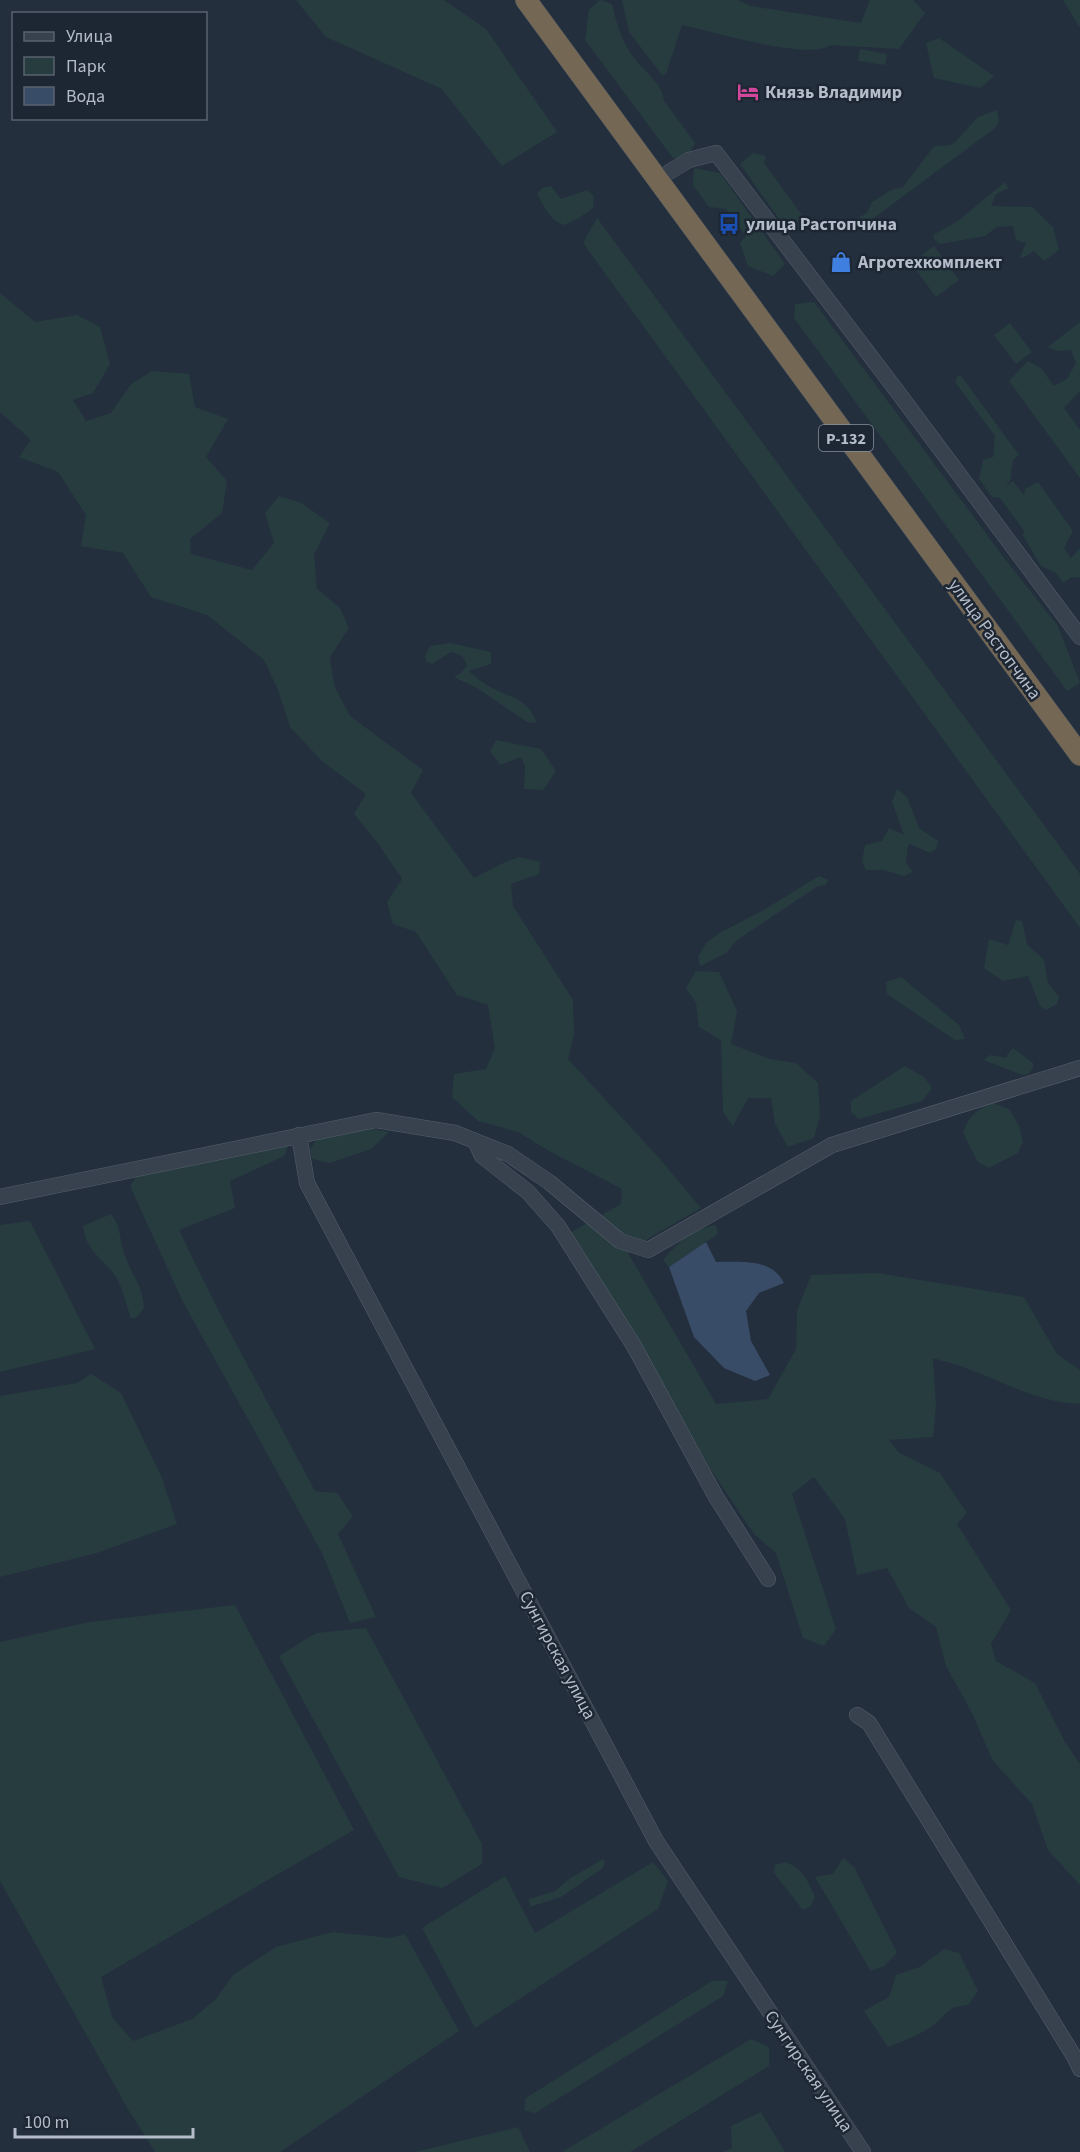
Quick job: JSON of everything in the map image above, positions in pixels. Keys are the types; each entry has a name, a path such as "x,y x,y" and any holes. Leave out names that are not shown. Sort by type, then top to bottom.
{"highway":[{"name":"улица Растопчина","path":"526,0 1080,755"},
{"name":"улица Растопчина","path":"543,0 1080,734"}],"street":[{"path":"669,172 689,160 716,153 1080,637"},
{"path":"0,1197 376,1120 455,1133 508,1154 549,1182 620,1241 648,1250 832,1145 1080,1068"},
{"name":"Сунгирская улица","path":"299,1135 307,1183 656,1841 863,2152"},
{"path":"475,1141 482,1156 528,1192 558,1226 634,1346 716,1497 768,1579"},
{"path":"857,1715 869,1723 1080,2069"}],"green space":[{"path":"296,0 444,0 486,29 557,132 502,166 442,89 326,37"},
{"path":"600,0 612,4 619,30 631,54 656,82 664,101 695,143 687,154 673,158 585,40 589,10"},
{"path":"622,0 738,0 751,6 861,23 870,0 913,0 925,13 899,49 831,45 819,49 781,47 682,25 666,74 662,75 629,32"},
{"path":"1063,0 1080,0 1080,28"},
{"path":"939,38 994,76 980,88 934,78 926,43"},
{"path":"860,49 887,54 885,65 858,61"},
{"path":"997,110 999,121 995,128 855,232 850,230 854,220 867,213 872,202 891,190 903,187 934,146 950,145 978,117"},
{"path":"753,153 766,156 764,163 804,218 804,226 798,231 789,233 740,164"},
{"path":"694,168 720,173 785,264 773,276 748,266 740,243 746,236 726,209 709,207 693,185"},
{"path":"1005,182 1008,188 996,194 991,206 1032,207 1053,227 1059,250 1044,261 1034,251 1023,258 1020,257 1026,243 1016,240 1013,226 997,227 985,236 940,244 934,239 933,235 958,221"},
{"path":"551,186 561,199 587,190 594,196 593,208 564,225 559,223 548,212 537,194 542,188"},
{"path":"597,218 1080,874 1080,928 583,243"},
{"path":"934,246 959,280 936,297 911,263"},
{"path":"0,293 35,322 77,315 100,327 110,364 93,393 73,400 86,421 111,413 131,384 152,371 189,374 195,407 228,419 206,457 227,481 222,513 190,539 191,554 252,570 274,543 265,513 279,496 301,503 330,523 314,554 317,589 340,608 349,628 330,657 334,685 350,716 423,770 411,793 474,878 519,857 540,862 539,874 511,884 513,906 573,1000 574,1034 568,1059 660,1159 701,1208 628,1253 716,1404 768,1399 796,1349 797,1311 811,1275 877,1273 1024,1297 1057,1354 1080,1370 1080,1404 1065,1403 1038,1396 933,1358 936,1406 933,1437 889,1440 898,1452 940,1473 967,1513 957,1524 1011,1610 991,1644 996,1661 1035,1683 1065,1742 1080,1764 1080,1885 1048,1850 1032,1804 993,1761 972,1713 946,1666 936,1627 909,1608 887,1568 857,1575 845,1519 814,1477 792,1494 836,1629 824,1646 803,1638 776,1553 754,1534 711,1470 628,1322 568,1234 621,1204 622,1189 518,1132 478,1121 452,1097 454,1074 486,1069 495,1048 488,1005 457,995 416,932 393,924 387,902 402,879 377,842 354,814 366,794 323,762 290,727 278,690 264,660 207,615 151,597 123,553 81,546 86,515 58,472 19,457 31,440 0,412"},
{"path":"814,302 1005,559 1058,626 1080,683 1067,691 794,318 795,304"},
{"path":"1080,322 1080,391 1064,408 1080,430 1080,478 1009,381 1028,361 1041,368 1054,386 1067,379 1076,363 1071,350 1057,351 1048,347"},
{"path":"1010,323 1032,352 1016,364 994,335"},
{"path":"958,375 962,377 1019,455 1013,460 1010,481 1006,487 1013,481 1024,495 1025,489 1038,482 1073,531 1064,548 1071,558 1080,548 1080,577 1070,578 1063,583 1056,573 1041,566 1022,534 1025,532 1000,498 992,497 979,479 983,460 993,457 995,436 955,382"},
{"path":"450,643 491,652 491,664 469,671 492,688 522,702 533,714 537,723 527,722 477,688 454,677 461,673 467,665 462,656 451,652 432,664 427,662 425,656 430,646"},
{"path":"496,740 541,749 556,771 543,790 524,789 525,767 521,757 500,765 490,751"},
{"path":"897,789 907,797 919,828 938,841 936,849 930,853 910,844 908,846 906,863 913,872 904,876 883,870 866,870 862,862 865,845 882,841 889,828 904,835 892,802"},
{"path":"819,876 828,880 826,885 818,886 737,940 726,953 700,966 698,957 707,942"},
{"path":"1016,920 1022,921 1027,944 1044,960 1048,983 1059,997 1057,1004 1046,1010 1040,1006 1028,976 1003,981 984,968 989,939 1008,945"},
{"path":"696,971 719,972 737,1011 731,1044 770,1059 796,1063 818,1083 820,1116 814,1138 788,1147 775,1124 771,1098 748,1098 733,1126 723,1112 721,1040 699,1027 696,1003 686,988"},
{"path":"901,977 959,1025 965,1039 955,1040 887,994 886,982"},
{"path":"1013,1048 1033,1063 1029,1074 1022,1075 984,1060 990,1055 1007,1058"},
{"path":"905,1066 924,1077 932,1088 922,1101 859,1119 851,1112 851,1101"},
{"path":"993,1103 1009,1109 1019,1126 1023,1142 1018,1153 989,1168 978,1162 963,1133 974,1114"},
{"path":"368,1128 389,1132 371,1149 330,1163 312,1159 310,1149 318,1138"},
{"path":"289,1144 284,1156 230,1181 235,1208 179,1230 217,1308 315,1491 337,1493 353,1516 338,1534 376,1617 350,1623 322,1553 182,1300 130,1186 137,1176"},
{"path":"111,1214 118,1227 123,1250 143,1300 144,1308 136,1318 131,1318 116,1277 91,1249 85,1235 83,1226"},
{"path":"30,1221 95,1349 0,1372 0,1225"},
{"path":"716,1225 718,1234 669,1267 663,1260 686,1237"},
{"path":"91,1374 121,1393 162,1478 177,1524 97,1553 0,1577 0,1396 77,1383"},
{"path":"235,1605 354,1830 101,1977 112,2017 133,2041 192,2019 216,1999 233,1975 276,1947 333,1932 391,1938 405,1934 459,2031 280,2152 155,2152 128,2109 0,1881 0,1642 89,1622"},
{"path":"366,1628 482,1844 482,1864 442,1888 399,1877 279,1656 316,1633"},
{"path":"843,1858 854,1867 897,1953 884,1966 871,1971 815,1877 833,1874"},
{"path":"603,1859 605,1861 603,1868 561,1897 530,1907 529,1899 555,1891 569,1879"},
{"path":"653,1862 668,1881 658,1909 475,2028 422,1928 505,1876 535,1933"},
{"path":"785,1862 797,1868 807,1880 815,1897 810,1907 803,1910 774,1873 775,1865"},
{"path":"944,1949 959,1953 978,1991 968,2005 950,2010 927,2030 888,2047 864,2011 889,1997 896,1975 920,1967"},
{"path":"712,1981 728,1981 723,1996 535,2113 524,2110 526,2098"},
{"path":"751,2039 769,2047 769,2066 630,2152 562,2152"},
{"path":"761,2112 785,2152 723,2152 732,2148 731,2126"},
{"path":"518,2127 530,2152 415,2152"}],"water":[{"path":"706,1242 716,1262 745,1262 764,1265 779,1275 784,1283 759,1293 746,1311 751,1341 770,1375 755,1381 724,1368 694,1337 669,1267"}],"place":[{"name":"Князь Владимир","path":"748,92"},
{"name":"улица Растопчина","path":"729,224"},
{"name":"Агротехкомплект","path":"841,262"}]}
